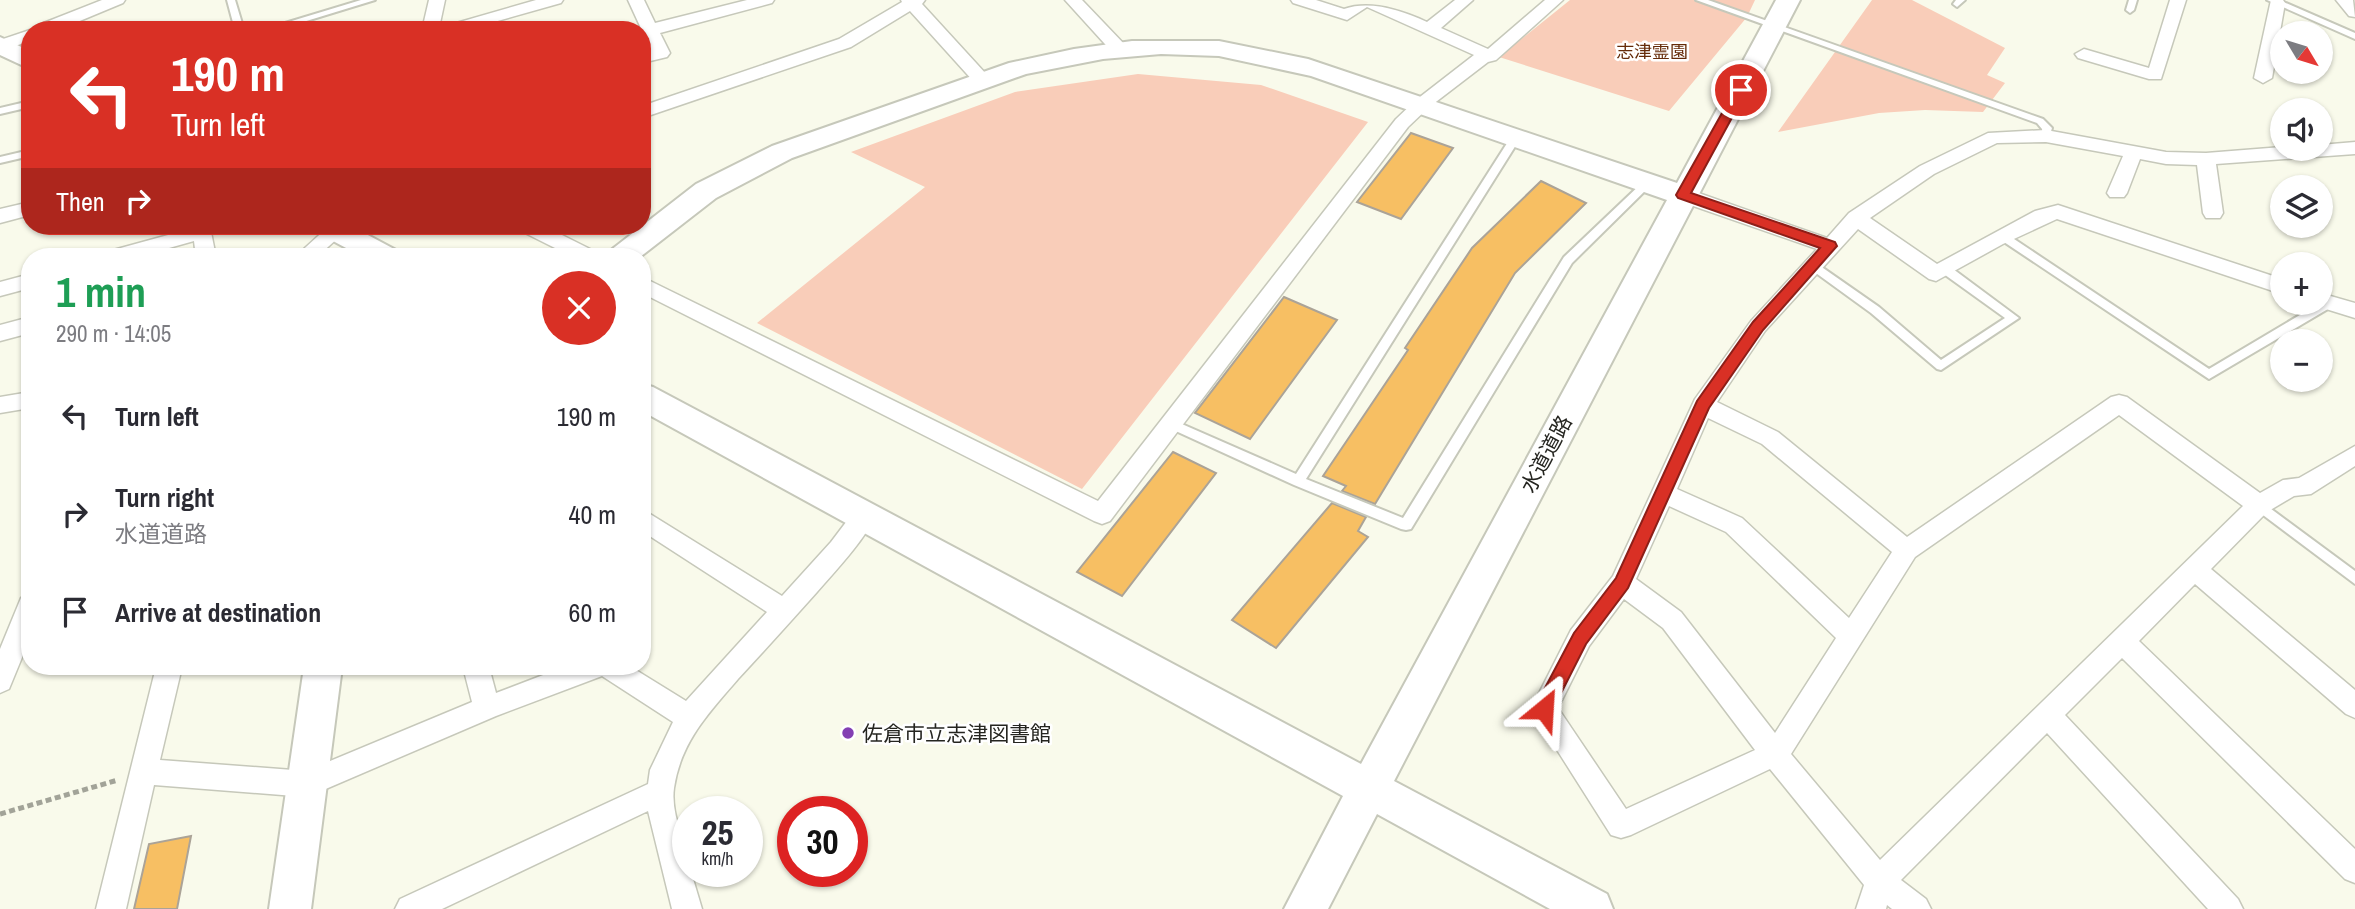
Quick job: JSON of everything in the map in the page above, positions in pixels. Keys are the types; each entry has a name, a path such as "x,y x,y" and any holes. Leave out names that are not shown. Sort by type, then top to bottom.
{"street":[{"path":"64,21 117,0"},
{"path":"432,21 437,0"},
{"path":"479,21 555,0"},
{"path":"636,0 646,21"},
{"path":"651,30 766,0"},
{"path":"1073,0 1120,50"},
{"path":"1298,0 1347,15 1365,0 1490,56"},
{"path":"1429,29 1465,0"},
{"path":"651,288 1102,514 1402,123 1422,104 1482,58 1490,56 1555,0"},
{"path":"2084,54 2155,75 2178,0"},
{"path":"2344,0 2355,12"},
{"path":"651,109 845,43 913,1 981,79"},
{"path":"2263,78 2274,1"},
{"name":"水道道路","path":"1305,909 1781,13"},
{"path":"651,32 661,53 651,56"},
{"path":"1,46 21,38"},
{"path":"1,46 21,56"},
{"path":"651,234 706,191 741,171 782,152 981,79 1054,59 1120,50 1205,49 1245,52 1330,72 1830,246"},
{"path":"2259,505 2119,403 1906,550 1777,753 1621,824 1544,709 1580,638 1622,583 1703,405 1758,326 1856,218 1927,170 1994,137 2046,136 2180,160 2355,148"},
{"path":"2117,193 2134,152"},
{"path":"2206,159 2213,213"},
{"path":"0,216 21,210"},
{"path":"1856,218 1936,274 2046,213 2058,212 2270,283"},
{"path":"145,248 192,235"},
{"path":"314,248 327,235"},
{"path":"349,235 371,248"},
{"path":"545,235 571,248"},
{"path":"633,248 649,235"},
{"path":"0,289 21,283"},
{"path":"2333,304 2355,311"},
{"path":"0,333 21,327"},
{"path":"651,401 1311,760 1592,909"},
{"path":"0,405 21,402"},
{"path":"1703,405 1770,438 1906,550"},
{"path":"1871,909 1879,881 2259,505 2291,487 2303,487 2351,461"},
{"path":"1663,493 1734,525 1851,636"},
{"path":"687,909 664,825 660,792 664,770 688,717 840,549 864,516"},
{"path":"651,525 783,610"},
{"path":"2195,570 2355,706"},
{"path":"1622,583 1672,620 1777,753 1791,775 1879,881 1916,909"},
{"path":"0,681 21,628"},
{"path":"2122,641 2355,869"},
{"path":"111,909 167,675"},
{"path":"290,909 322,675"},
{"path":"478,675 487,708"},
{"path":"145,772 307,784 487,708 573,675"},
{"path":"622,675 688,717"},
{"path":"2048,716 2228,909"},
{"path":"410,909 660,792"}],"lane":[{"path":"231,0 237,21"},
{"path":"298,21 371,0"},
{"path":"1700,0 1781,13 2040,121 2047,128 2046,136"},
{"path":"2130,10 2133,0"},
{"path":"2274,1 2355,36"},
{"path":"0,111 21,106"},
{"path":"1298,481 1516,137"},
{"path":"0,160 21,155"},
{"path":"1171,424 1298,481 1406,525 1568,260 1648,183"},
{"path":"2006,237 2208,375 2303,315"},
{"path":"1812,265 1875,310 1941,366 2013,318 1945,270"},
{"path":"2259,505 2355,578"}],"path":[{"path":"0,814 145,772"}],"green space":[{"name":"志津霊園","path":"1570,0 1755,0 1747,17 1669,111 1499,57"},
{"path":"1872,0 1912,0 2005,48 1987,75 2005,83 1983,112 1925,110 1879,113 1778,132"},
{"path":"1138,74 1261,85 1368,122 1082,489 757,323 925,187 851,152 1015,92"}],"building":[{"path":"1411,133 1453,148 1401,219 1357,202"},
{"path":"1541,181 1586,203 1515,273 1375,504 1342,491 1346,486 1323,476 1408,350 1405,348 1472,248"},
{"path":"1284,297 1337,320 1250,439 1195,413"},
{"path":"1173,452 1216,473 1122,596 1077,572"},
{"path":"1332,503 1366,517 1358,531 1368,537 1276,648 1232,620"},
{"path":"191,836 177,909 134,909 149,844"}],"place":[{"name":"佐倉市立志津図書館","path":"848,733"}],"route":[{"path":"1544,709 1580,638 1622,583 1703,405 1758,326 1830,246 1683,195 1741,90"}]}
